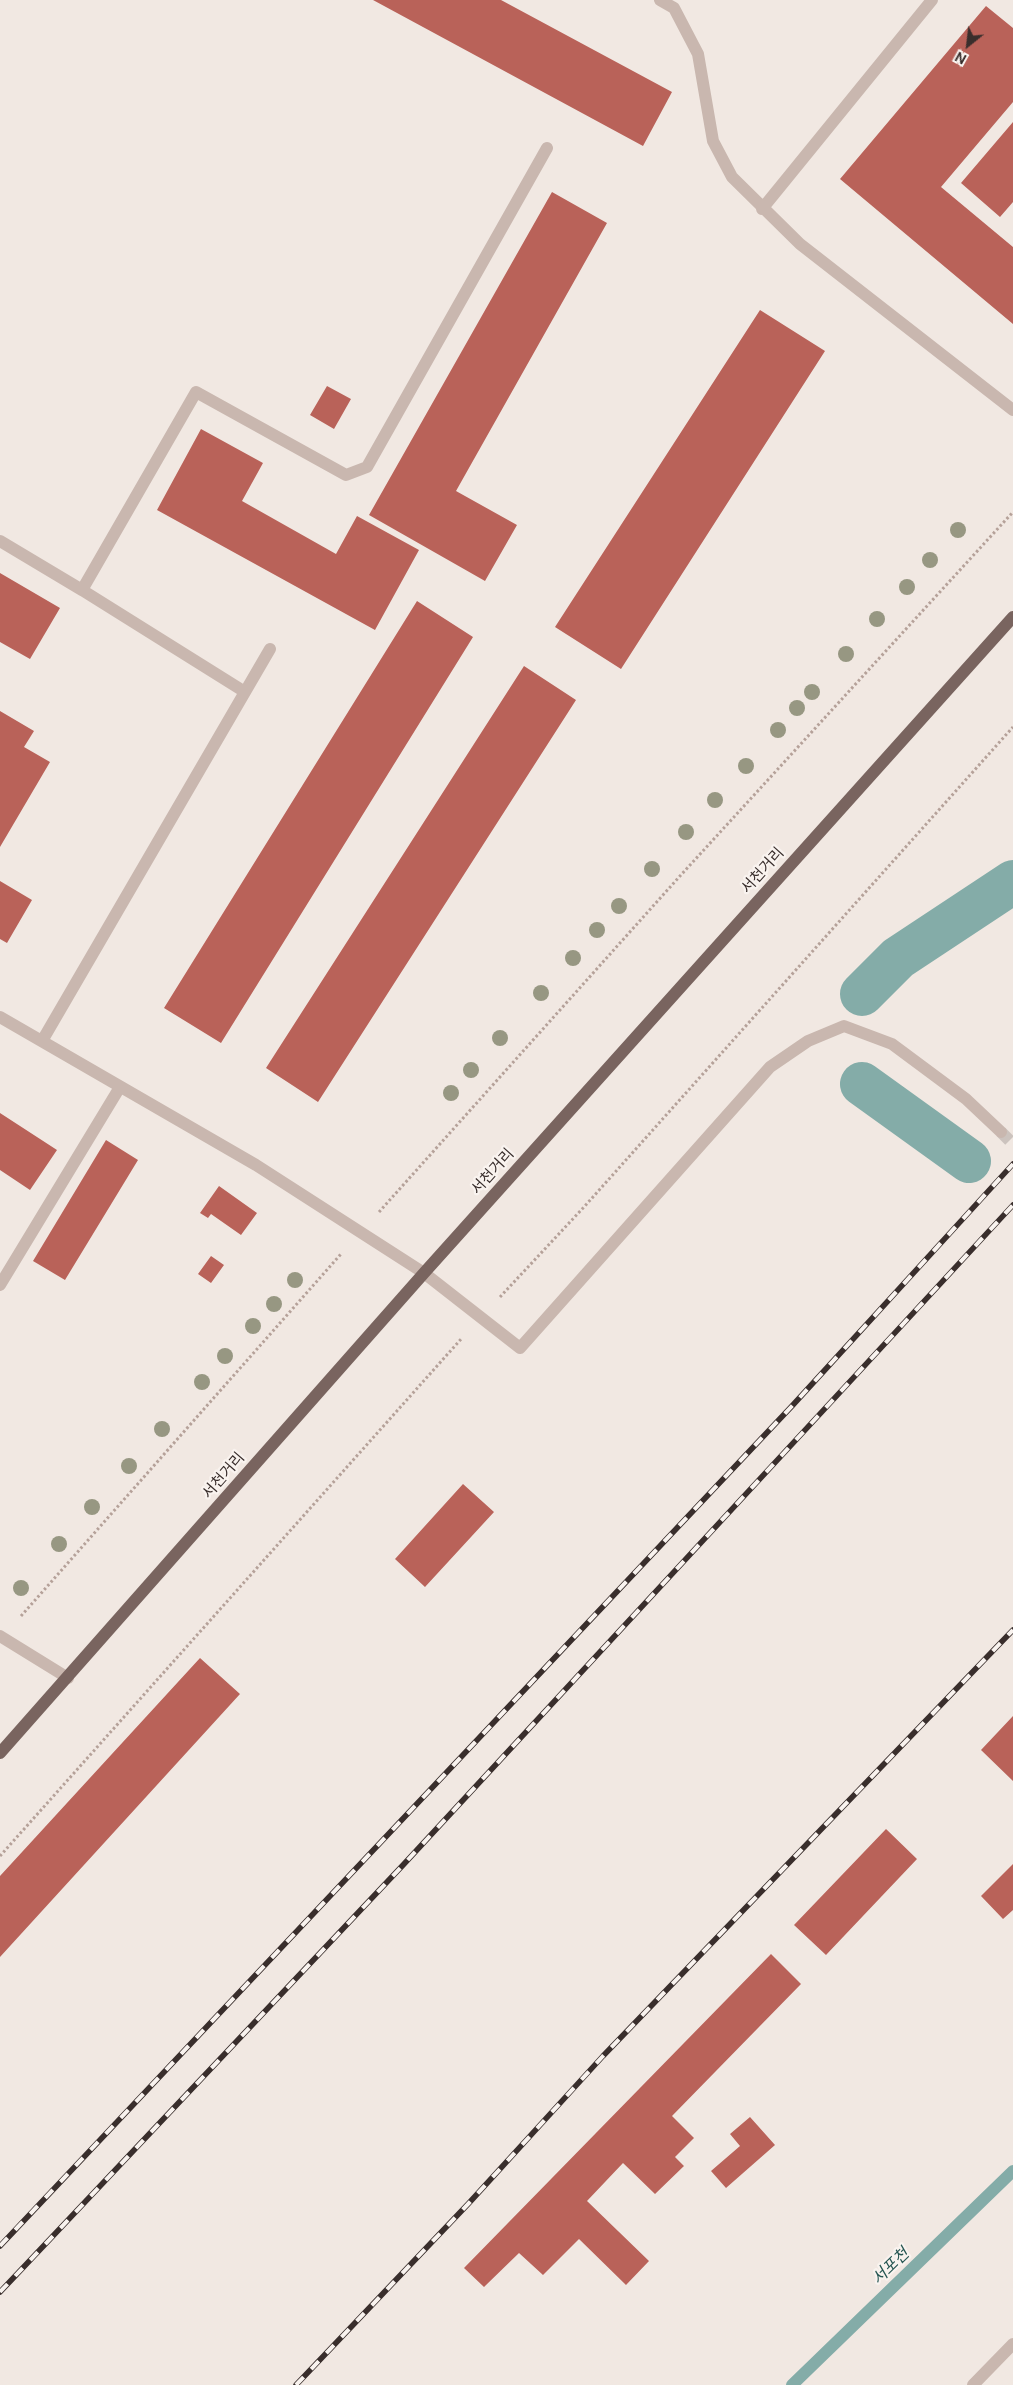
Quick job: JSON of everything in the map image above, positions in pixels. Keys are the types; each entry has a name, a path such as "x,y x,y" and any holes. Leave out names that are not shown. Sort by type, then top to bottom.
{"main road":[{"name":"서천거리","path":"0,1753 424,1273 1013,617"}],"street":[{"path":"660,0 674,8 698,54 713,141 732,177 762,209 800,244 1013,410"},
{"path":"762,209 932,0"},
{"path":"82,590 196,392 346,474 367,467 547,148"},
{"path":"0,541 245,692"},
{"path":"42,1041 270,649"},
{"path":"0,1017 256,1165 424,1273 520,1348 770,1067 808,1041 844,1026 892,1044 966,1099 1001,1132"},
{"path":"0,1285 120,1087"},
{"path":"1,1636 68,1678"},
{"path":"973,2385 1013,2344"}],"path":[{"path":"1,1636 680,876 1013,512"},
{"path":"0,1856 481,1317 584,1207 1013,727"}],"building":[{"path":"373,0 501,0 672,92 643,146"},
{"path":"986,6 1013,28 1013,102 941,187 1013,247 1013,324 840,179"},
{"path":"1013,122 1013,202 1000,217 961,183"},
{"path":"552,192 607,223 456,491 517,525 485,581 369,515"},
{"path":"760,310 825,351 621,669 555,627"},
{"path":"327,386 351,399 334,429 310,415"},
{"path":"201,429 263,463 242,501 336,554 357,516 419,550 375,630 157,510"},
{"path":"0,573 60,608 30,659 0,642"},
{"path":"417,601 473,637 221,1043 164,1008"},
{"path":"524,666 576,700 318,1102 266,1068"},
{"path":"0,711 34,731 24,747 50,762 0,847"},
{"path":"0,881 32,900 7,943 0,939"},
{"path":"0,1113 57,1150 30,1190 0,1170"},
{"path":"106,1140 138,1160 65,1280 33,1261"},
{"path":"219,1186 257,1213 241,1235 211,1214 208,1218 200,1213"},
{"path":"211,1256 224,1265 211,1283 198,1274"},
{"path":"463,1484 494,1512 425,1587 395,1559"},
{"path":"200,1658 240,1694 0,1957 0,1876"},
{"path":"1013,1716 1013,1781 981,1750"},
{"path":"886,1829 917,1859 826,1955 794,1925"},
{"path":"1013,1864 1013,1910 1003,1919 981,1896"},
{"path":"771,1954 801,1984 672,2116 694,2138 675,2157 684,2166 655,2194 623,2163 587,2201 649,2261 626,2285 579,2239 543,2275 519,2253 484,2287 464,2268"},
{"path":"750,2117 775,2145 726,2188 711,2171 740,2146 730,2134"}],"waterway":[{"path":"862,994 898,958 1013,882"},
{"path":"862,1084 969,1161"},
{"name":"서포천","path":"792,2385 1013,2171"}],"tunnel":[{"path":"1001,1132 1013,1144"}],"railway":[{"path":"0,2246 792,1406 1013,1164"},
{"path":"0,2292 404,1864 1013,1205"},
{"path":"296,2385 469,2203 603,2056 1013,1630"}]}
